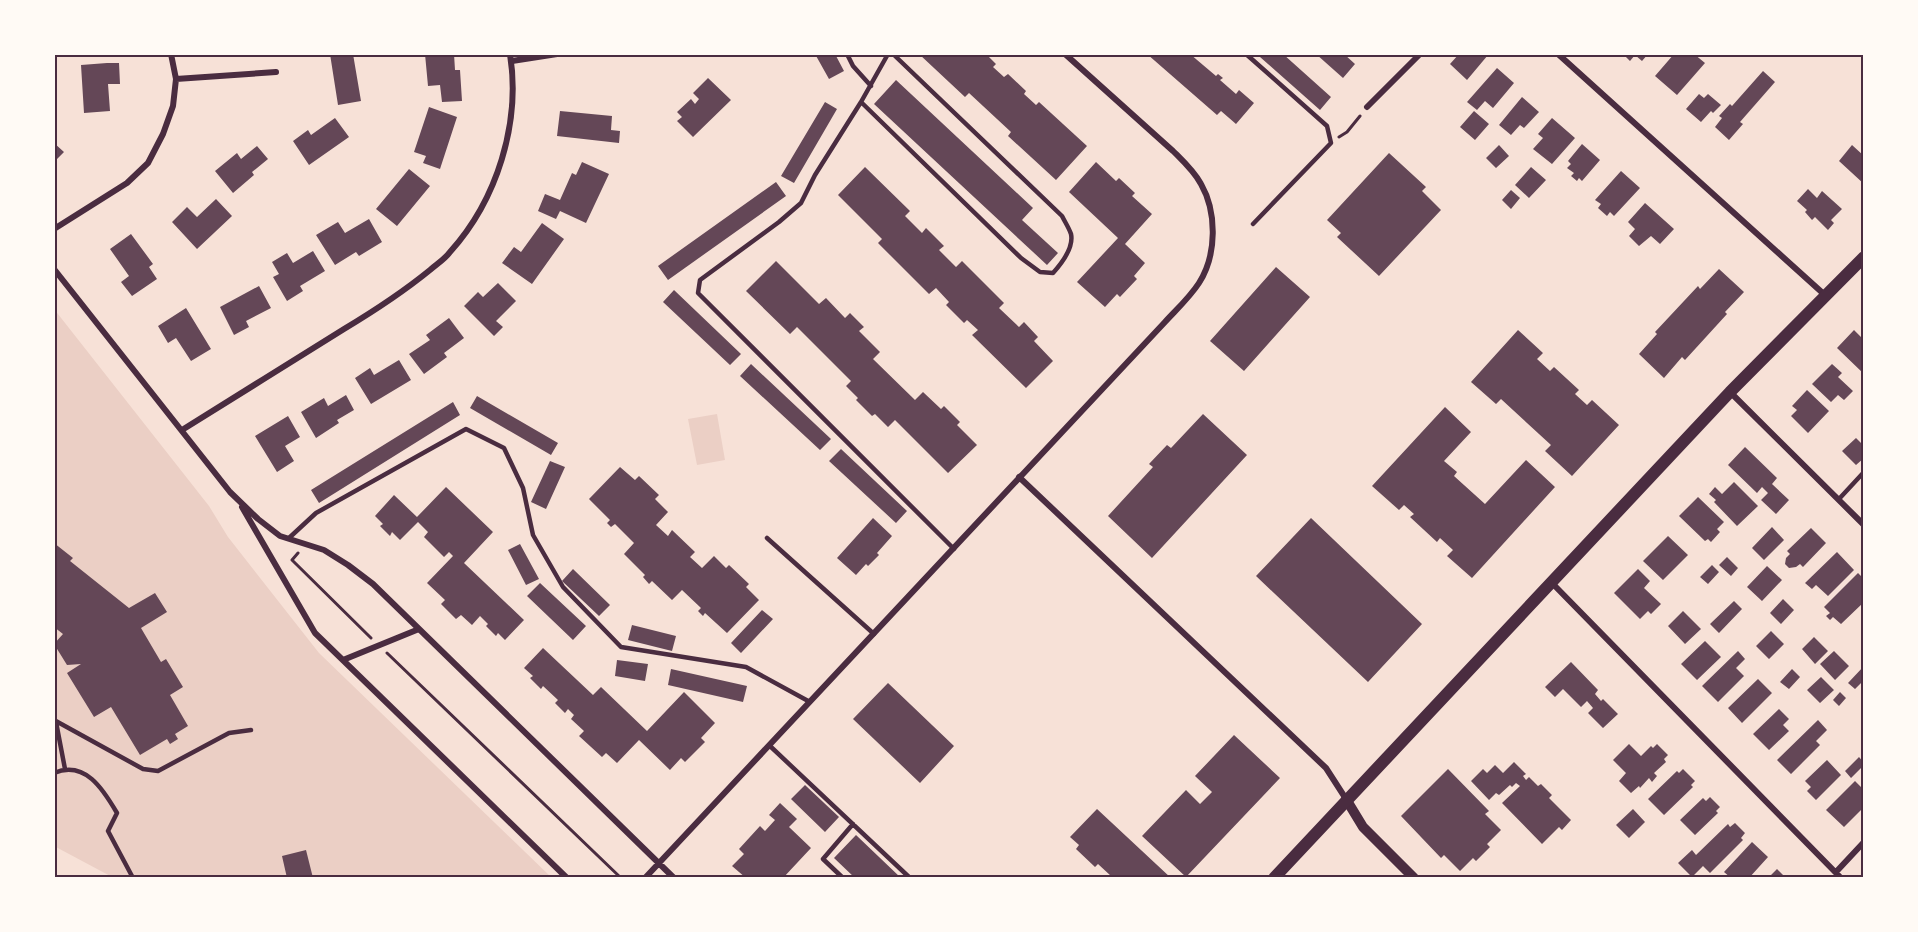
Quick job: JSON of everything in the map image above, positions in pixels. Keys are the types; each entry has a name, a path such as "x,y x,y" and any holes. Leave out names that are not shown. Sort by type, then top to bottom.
{"main road":[{"path":"1274,878 1730,392 1864,257"}],"street":[{"path":"54,229 127,183 148,163 163,134 173,106 176,80 171,54"},
{"path":"182,430 399,294 448,254 467,232 489,194 502,160 512,117 514,75 511,57 556,54"},
{"path":"645,878 954,549 1201,280 1212,244 1212,214 1201,184 1188,166 1065,54"},
{"path":"1367,107 1420,54"},
{"path":"1558,54 1826,296"},
{"path":"176,80 276,72"},
{"path":"54,269 237,498 258,519 280,536 324,550 373,584 674,878"},
{"path":"1730,392 1864,525"},
{"path":"1019,477 1326,768 1363,827 1414,878"},
{"path":"237,498 315,633 567,878"},
{"path":"1552,583 1841,878"},
{"path":"343,660 419,629"},
{"path":"1836,873 1864,842"}],"lane":[{"path":"847,54 853,66 871,86"},
{"path":"888,54 871,86 815,175 801,203 700,280 698,293 954,549"},
{"path":"861,102 1021,258 1040,272 1053,273 1060,265 1070,248 1071,234 1062,216 893,54"},
{"path":"1246,54 1327,126 1331,143 1253,224"},
{"path":"289,538 316,513 466,429 504,448 523,488 533,535 562,587 621,647 746,667 810,702"},
{"path":"1839,499 1864,472"},
{"path":"767,538 874,634"},
{"path":"55,721 143,769 158,771 229,734 251,730"},
{"path":"55,721 65,769"},
{"path":"770,746 910,878"},
{"path":"54,773 65,769 82,772 103,789 117,813 108,831 133,878"},
{"path":"843,878 823,859 853,824"}],"path":[{"path":"1331,143 1347,132 1367,107"},
{"path":"292,560 621,878"}],"shaded area":[{"path":"54,309 209,506 228,537 319,653 552,878 114,878 54,846"},
{"path":"717,414 725,460 697,465 688,419"}],"building":[{"path":"330,54 353,54 361,101 338,105"},
{"path":"425,54 454,54 455,70 460,70 462,101 442,102 440,85 428,86"},
{"path":"815,54 835,54 844,71 829,79"},
{"path":"919,54 986,54 996,64 993,67 1004,77 1008,74 1026,91 1024,94 1036,105 1039,102 1087,146 1056,180 1008,136 1011,132 969,93 965,97"},
{"path":"1147,54 1190,54 1216,76 1218,74 1223,78 1220,80 1236,94 1239,90 1254,103 1236,124 1221,111 1217,115"},
{"path":"1262,54 1283,54 1331,97 1320,110 1260,57"},
{"path":"1316,54 1344,54 1355,64 1343,78"},
{"path":"1459,54 1488,55 1467,80 1450,64"},
{"path":"1625,54 1648,54 1642,61 1635,55 1630,61"},
{"path":"1674,54 1694,54 1705,63 1677,95 1655,76"},
{"path":"119,63 120,84 108,84 110,111 84,113 81,65"},
{"path":"1497,68 1514,83 1493,108 1485,101 1477,110 1467,102"},
{"path":"1763,71 1775,82 1740,122 1743,124 1729,140 1715,127 1722,118 1719,116 1730,104 1732,106"},
{"path":"708,78 731,100 693,137 677,121 682,117 677,112 691,99 695,104 699,99 693,93"},
{"path":"896,80 1033,208 1022,220 1058,253 1047,265 874,104"},
{"path":"1699,94 1704,98 1708,94 1721,105 1713,113 1711,111 1701,122 1686,109"},
{"path":"1522,97 1539,112 1524,128 1520,125 1511,135 1499,125"},
{"path":"825,102 837,109 794,183 781,176"},
{"path":"429,107 457,117 440,169 423,163 426,156 414,152"},
{"path":"560,111 612,116 611,130 620,131 619,143 557,136"},
{"path":"1474,111 1489,124 1475,140 1460,127"},
{"path":"335,118 349,137 309,165 293,141 308,130 311,135"},
{"path":"1552,118 1575,138 1552,164 1533,149 1543,138 1538,134"},
{"path":"54,143 64,152 54,162"},
{"path":"1582,144 1600,160 1582,181 1579,178 1577,181 1571,176 1574,173 1567,168 1571,164 1568,161"},
{"path":"1499,145 1509,156 1496,168 1486,158"},
{"path":"1852,145 1864,156 1864,184 1839,161"},
{"path":"257,146 268,159 252,172 254,175 233,193 215,171 237,153 241,159"},
{"path":"1389,153 1426,187 1422,191 1441,210 1379,276 1337,237 1341,233 1327,220"},
{"path":"582,162 609,174 586,223 560,211 556,219 538,211 545,194 560,200 572,173 576,175"},
{"path":"1096,162 1116,181 1119,178 1135,193 1132,196 1152,214 1125,244 1145,263 1134,276 1137,279 1120,297 1117,294 1105,307 1077,282 1118,238 1069,192"},
{"path":"865,167 910,211 905,216 922,233 926,228 944,246 939,250 956,267 962,261 1004,303 999,308 1019,327 1024,322 1038,337 1034,341 1053,361 1026,388 972,335 978,330 967,320 964,323 946,305 949,302 936,288 929,294 878,243 882,239 838,195"},
{"path":"1531,167 1546,180 1529,198 1515,185"},
{"path":"409,169 430,186 397,226 376,209"},
{"path":"1621,171 1640,188 1614,216 1610,212 1607,216 1598,208 1601,204 1595,200"},
{"path":"776,182 786,196 668,280 658,266"},
{"path":"1808,189 1817,198 1822,191 1842,209 1831,220 1834,223 1828,230 1815,217 1812,220 1805,212 1807,210 1797,201"},
{"path":"1511,190 1520,198 1511,209 1502,200"},
{"path":"216,199 232,216 197,249 172,222 187,207 197,217"},
{"path":"1645,203 1674,229 1660,244 1651,236 1639,246 1629,236 1635,229 1628,222"},
{"path":"369,219 382,242 359,256 356,252 335,265 316,235 338,222 345,233"},
{"path":"542,223 564,239 532,284 502,263 514,247 521,252"},
{"path":"131,234 153,264 149,267 157,279 132,296 121,282 129,276 110,249"},
{"path":"313,251 325,271 300,286 303,291 287,301 273,277 279,274 272,262 287,253 293,263"},
{"path":"776,261 819,304 826,298 845,318 850,313 864,327 859,331 880,352 873,359 915,400 923,392 941,409 944,406 960,422 957,425 977,445 948,473 895,420 888,427 875,414 872,416 846,386 851,381 797,327 790,334 746,291"},
{"path":"1276,267 1310,297 1244,371 1210,341"},
{"path":"1719,269 1744,292 1685,360 1682,357 1664,378 1639,354 1657,334 1655,332 1698,286 1700,289"},
{"path":"498,283 516,301 496,321 503,327 494,336 464,306 478,292 483,297"},
{"path":"259,286 271,308 246,321 249,327 234,335 220,307"},
{"path":"674,290 741,354 730,365 663,302"},
{"path":"186,308 211,349 191,361 176,338 168,343 158,326"},
{"path":"449,318 464,338 444,353 447,357 424,374 409,354 430,340 426,335"},
{"path":"1518,330 1543,353 1537,359 1550,371 1554,367 1579,390 1575,394 1587,405 1592,400 1619,425 1572,476 1545,451 1551,445 1501,399 1496,404 1471,382"},
{"path":"1854,330 1864,340 1864,374 1837,348"},
{"path":"399,360 411,380 371,404 355,378 370,368 374,375"},
{"path":"751,364 831,439 820,450 740,376"},
{"path":"1832,364 1842,373 1838,377 1853,391 1844,400 1838,395 1831,402 1812,384"},
{"path":"1807,390 1829,411 1808,433 1791,416 1797,410 1792,406"},
{"path":"346,395 354,410 337,420 339,423 316,438 301,412 324,398 328,406"},
{"path":"477,396 558,443 551,455 470,408"},
{"path":"453,402 460,415 319,503 311,490"},
{"path":"1445,407 1471,432 1444,461 1457,472 1454,476 1485,504 1526,460 1555,487 1472,578 1447,556 1453,550 1440,538 1437,542 1410,517 1414,514 1404,505 1399,510 1372,486"},
{"path":"1203,414 1247,455 1152,558 1108,516 1153,467 1149,464 1167,445 1171,448"},
{"path":"288,416 300,437 285,446 294,461 277,472 255,436"},
{"path":"1856,438 1864,446 1864,458 1856,465 1842,451"},
{"path":"1745,447 1777,478 1772,484 1789,500 1776,514 1761,500 1768,493 1762,487 1757,493 1728,465"},
{"path":"841,449 907,511 896,523 829,461"},
{"path":"550,461 565,467 546,509 531,502"},
{"path":"620,467 635,480 639,476 659,495 655,499 668,512 656,525 668,536 672,530 695,552 690,557 702,568 714,556 726,568 729,565 749,584 746,587 759,600 727,633 705,613 703,616 698,611 701,608 682,590 672,600 652,581 649,584 643,577 645,575 624,554 634,543 615,524 611,527 607,523 610,520 589,499"},
{"path":"1734,482 1758,506 1737,526 1709,494 1715,487 1722,494"},
{"path":"446,487 493,532 464,563 524,620 505,640 498,633 496,636 480,616 472,625 461,615 456,619 441,604 445,600 427,583 453,556 449,552 444,557 424,537 428,532 418,522 400,540 392,532 390,536 380,526 383,524 375,516 394,495 417,517"},
{"path":"1698,497 1724,522 1717,529 1720,532 1711,542 1708,539 1705,541 1679,516"},
{"path":"873,518 892,536 877,553 879,555 856,575 837,558"},
{"path":"1311,518 1422,624 1368,682 1256,576"},
{"path":"1772,527 1784,540 1764,560 1752,548"},
{"path":"1811,528 1826,543 1803,567 1800,564 1789,568 1785,564 1790,554 1787,551"},
{"path":"1668,536 1688,555 1663,580 1643,561"},
{"path":"54,543 73,558 70,561 129,608 155,593 167,612 141,628 161,662 166,659 183,687 170,695 188,726 175,734 178,739 170,744 167,739 140,755 111,707 94,717 67,673 81,664 67,665 54,644 63,634 54,627"},
{"path":"520,544 539,579 526,585 508,550"},
{"path":"1837,552 1854,570 1828,596 1816,585 1812,589 1805,583"},
{"path":"1727,557 1738,568 1731,576 1719,565"},
{"path":"1712,565 1719,572 1708,584 1700,577"},
{"path":"1767,566 1782,580 1762,601 1747,587"},
{"path":"573,569 610,605 599,616 562,581"},
{"path":"1638,569 1650,581 1644,588 1661,604 1651,614 1648,611 1640,619 1614,593"},
{"path":"1858,573 1864,579 1864,602 1841,624 1833,617 1830,620 1826,616 1830,613 1824,607"},
{"path":"540,583 586,626 573,640 527,596"},
{"path":"1783,599 1794,610 1781,624 1770,613"},
{"path":"1734,601 1742,609 1719,633 1710,624"},
{"path":"762,610 773,619 741,653 731,643"},
{"path":"1683,611 1701,629 1685,644 1668,626"},
{"path":"632,625 676,636 672,651 628,640"},
{"path":"1771,631 1784,644 1769,659 1756,646"},
{"path":"1814,637 1828,651 1815,664 1802,649"},
{"path":"1705,641 1721,657 1697,680 1681,664"},
{"path":"543,648 593,695 601,687 647,731 684,692 715,723 701,738 705,742 685,762 681,758 670,770 639,740 617,763 606,753 602,757 579,736 584,731 571,719 574,715 568,709 565,713 555,703 558,700 543,686 541,689 530,678 533,676 524,668"},
{"path":"1738,651 1745,659 1736,668 1744,676 1718,702 1702,686"},
{"path":"1834,651 1849,666 1835,680 1820,664"},
{"path":"617,660 648,664 645,681 615,676"},
{"path":"1571,662 1598,690 1595,694 1601,701 1603,699 1618,714 1603,728 1588,713 1593,708 1587,701 1581,707 1563,689 1555,697 1545,687"},
{"path":"1864,666 1864,680 1855,689 1848,683"},
{"path":"671,669 747,686 743,702 668,685"},
{"path":"1792,669 1800,677 1789,689 1780,682"},
{"path":"1821,677 1834,690 1820,703 1807,690"},
{"path":"1758,679 1772,693 1742,723 1728,708"},
{"path":"888,683 954,746 920,783 853,719"},
{"path":"1840,692 1846,698 1839,706 1833,700"},
{"path":"1779,709 1789,719 1783,725 1789,731 1769,750 1753,734"},
{"path":"1818,720 1827,730 1816,741 1820,745 1791,774 1777,760"},
{"path":"1234,735 1280,778 1186,877 1142,836 1186,790 1200,804 1212,792 1195,776"},
{"path":"1629,744 1641,756 1651,746 1653,748 1657,744 1668,755 1664,759 1666,762 1654,773 1657,776 1652,782 1649,778 1640,788 1639,786 1631,793 1619,781 1626,773 1613,760"},
{"path":"1859,757 1864,765 1851,778 1845,771"},
{"path":"1827,760 1841,775 1816,800 1807,791 1811,787 1805,781"},
{"path":"1514,762 1526,774 1523,776 1526,780 1529,777 1538,786 1541,784 1552,795 1549,798 1571,820 1562,830 1559,827 1542,844 1502,803 1520,786 1516,783 1512,787 1510,785 1489,800 1471,781 1483,769 1487,773 1495,765 1503,773"},
{"path":"1448,769 1489,811 1485,814 1501,830 1487,844 1490,847 1476,861 1473,858 1460,871 1444,855 1441,858 1401,816"},
{"path":"1683,769 1695,781 1691,785 1693,787 1664,815 1648,799 1677,771 1679,773"},
{"path":"1855,781 1864,790 1864,807 1844,827 1826,810"},
{"path":"805,785 839,817 825,832 791,799"},
{"path":"1710,797 1720,807 1716,811 1718,813 1695,835 1680,820 1703,798 1706,801"},
{"path":"780,803 797,819 789,827 811,848 783,878 746,878 732,866 744,854 739,849 760,826 765,831 775,820 769,815"},
{"path":"1097,809 1171,878 1109,878 1111,876 1098,864 1095,867 1076,849 1079,845 1070,837"},
{"path":"1633,809 1645,822 1629,838 1616,825"},
{"path":"1735,823 1745,833 1741,838 1743,840 1710,873 1703,866 1692,877 1678,863 1692,850 1696,855 1728,824 1730,827"},
{"path":"856,835 901,878 855,878 834,858"},
{"path":"1752,842 1768,857 1749,878 1731,878 1724,872"},
{"path":"306,850 313,878 287,878 282,856"},
{"path":"1777,869 1786,878 1768,878"}]}
